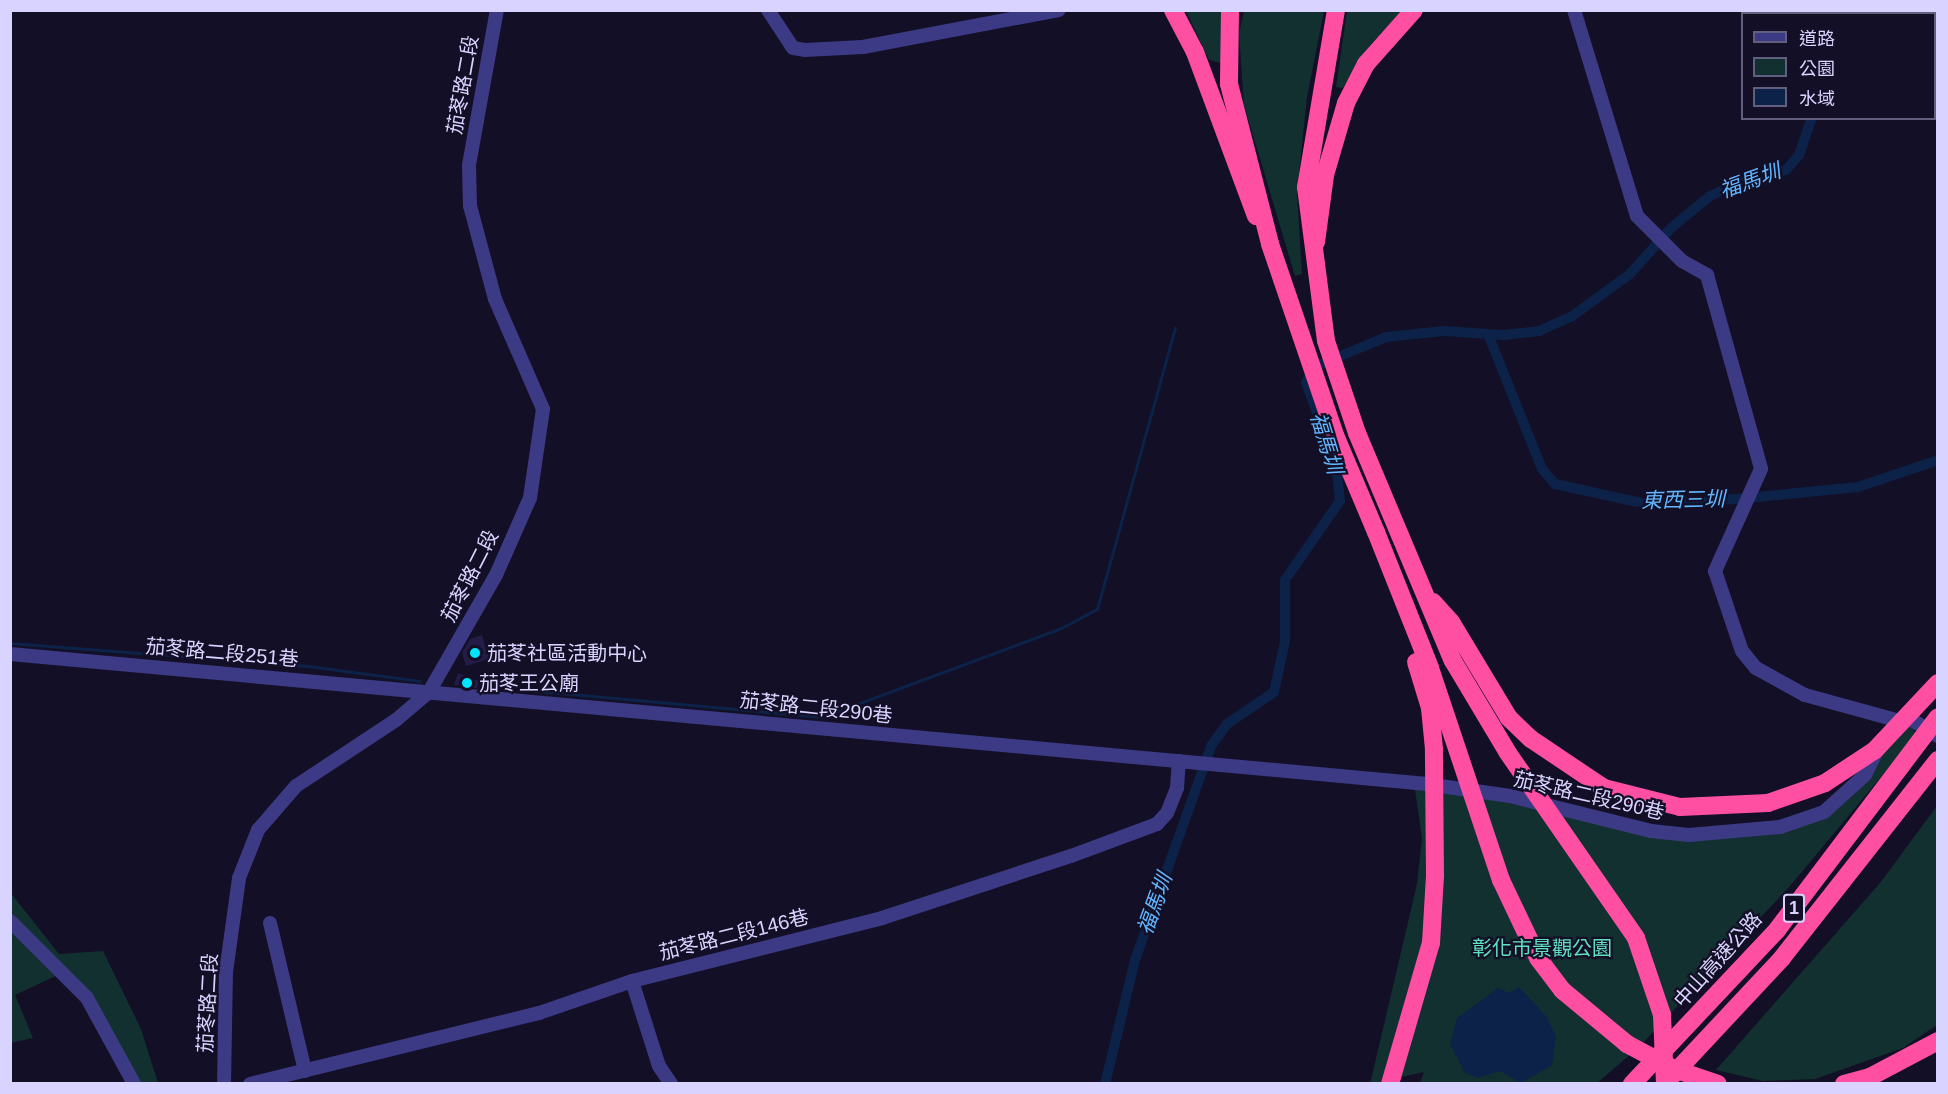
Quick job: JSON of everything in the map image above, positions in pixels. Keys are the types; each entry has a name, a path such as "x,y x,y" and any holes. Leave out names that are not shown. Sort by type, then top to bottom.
{"highway":[{"path":"1173,10 1195,52 1243,192 1270,244"},
{"path":"1230,10 1227,51 1233,107 1270,244 1335,435 1430,668 1501,880 1538,958 1562,990 1627,1044 1674,1069 1718,1083"},
{"path":"1336,10 1305,187 1326,341 1357,433 1422,590 1472,695 1636,938 1662,1015 1664,1083"},
{"path":"1314,255 1325,175 1346,103 1366,64 1414,10"},
{"path":"1376,532 1430,708 1434,749 1431,943 1389,1083"},
{"path":"1422,590 1451,622 1509,718 1531,739 1604,788 1680,807 1768,803 1825,783 1875,750 1938,683"},
{"name":"中山高速公路","path":"1632,1083 1784,921 1938,717"},
{"name":"1","path":"1664,1083 1782,958 1938,760"},
{"path":"1844,1083 1870,1077 1938,1041"}],"street":[{"name":"茄苳路二段","path":"224,1083 226,972 239,879 258,830 296,786 396,720 429,692 496,574 530,498 541,447 543,409 495,299 470,206 473,138 497,10"},
{"path":"768,10 793,48 805,50 863,46 1059,10"},
{"path":"1574,10 1637,216 1682,261 1707,275 1761,469 1715,571 1742,651 1756,668 1805,695 1906,720 1938,736"},
{"name":"茄苳路二段251巷","path":"10,654 429,692"},
{"name":"茄苳路二段290巷","path":"429,692 1179,761 1510,796 1651,831 1689,835 1780,827 1824,812 1865,775 1880,744 1906,720"},
{"path":"1637,790 1685,803 1784,793 1823,782 1880,744"},
{"name":"茄苳路二段146巷","path":"250,1083 539,1013 633,981 882,918 1157,824 1167,813 1177,788 1179,761"},
{"path":"10,921 87,998 134,1083"},
{"path":"270,923 305,1071"},
{"path":"633,981 658,1066 671,1083"}],"green space":[{"path":"1186,11 1223,11 1221,63 1209,60"},
{"path":"1244,11 1324,11 1307,97 1297,193 1302,274 1295,276 1244,105 1239,34"},
{"path":"1347,11 1402,11 1370,45 1343,88 1336,87"},
{"name":"彰化市景觀公園","path":"1906,725 1913,727 1916,735 1790,886 1639,1047 1597,1083 1420,1083 1424,1072 1370,1084 1417,884 1422,838 1414,783 1713,837 1818,813"},
{"path":"1937,806 1937,1025 1903,1048 1815,1079 1763,1081 1716,1070 1880,883"},
{"path":"10,892 59,954 103,951 141,1029 158,1083 138,1083 62,973 15,995 33,1038 11,1043"}],"water":[{"path":"1519,987 1546,1016 1556,1036 1552,1065 1521,1083 1500,1071 1478,1078 1465,1073 1450,1044 1457,1018 1498,988 1509,993"}],"building":[{"name":"茄苳社區活動中心","path":"482,635 489,659 466,666 462,653 470,639"},
{"name":"茄苳王公廟","path":"458,673 479,681 477,688 454,685"}],"waterway":[{"name":"福馬圳","path":"1105,1084 1135,960 1211,746 1227,724 1274,692 1285,641 1285,580 1340,501 1336,464 1306,383 1314,367 1386,337 1444,331 1503,335 1539,331 1571,317 1630,274 1671,228 1710,196 1756,175 1786,170 1799,155 1811,120"},
{"path":"537,691 822,717 1061,628 1097,609 1175,328"},
{"name":"東西三圳","path":"1488,334 1542,469 1555,484 1646,504 1736,499 1858,487 1938,460"},
{"path":"10,643 308,666 420,681"}],"place":[{"name":"茄苳社區活動中心","path":"475,653"},
{"name":"茄苳王公廟","path":"467,683"}]}
